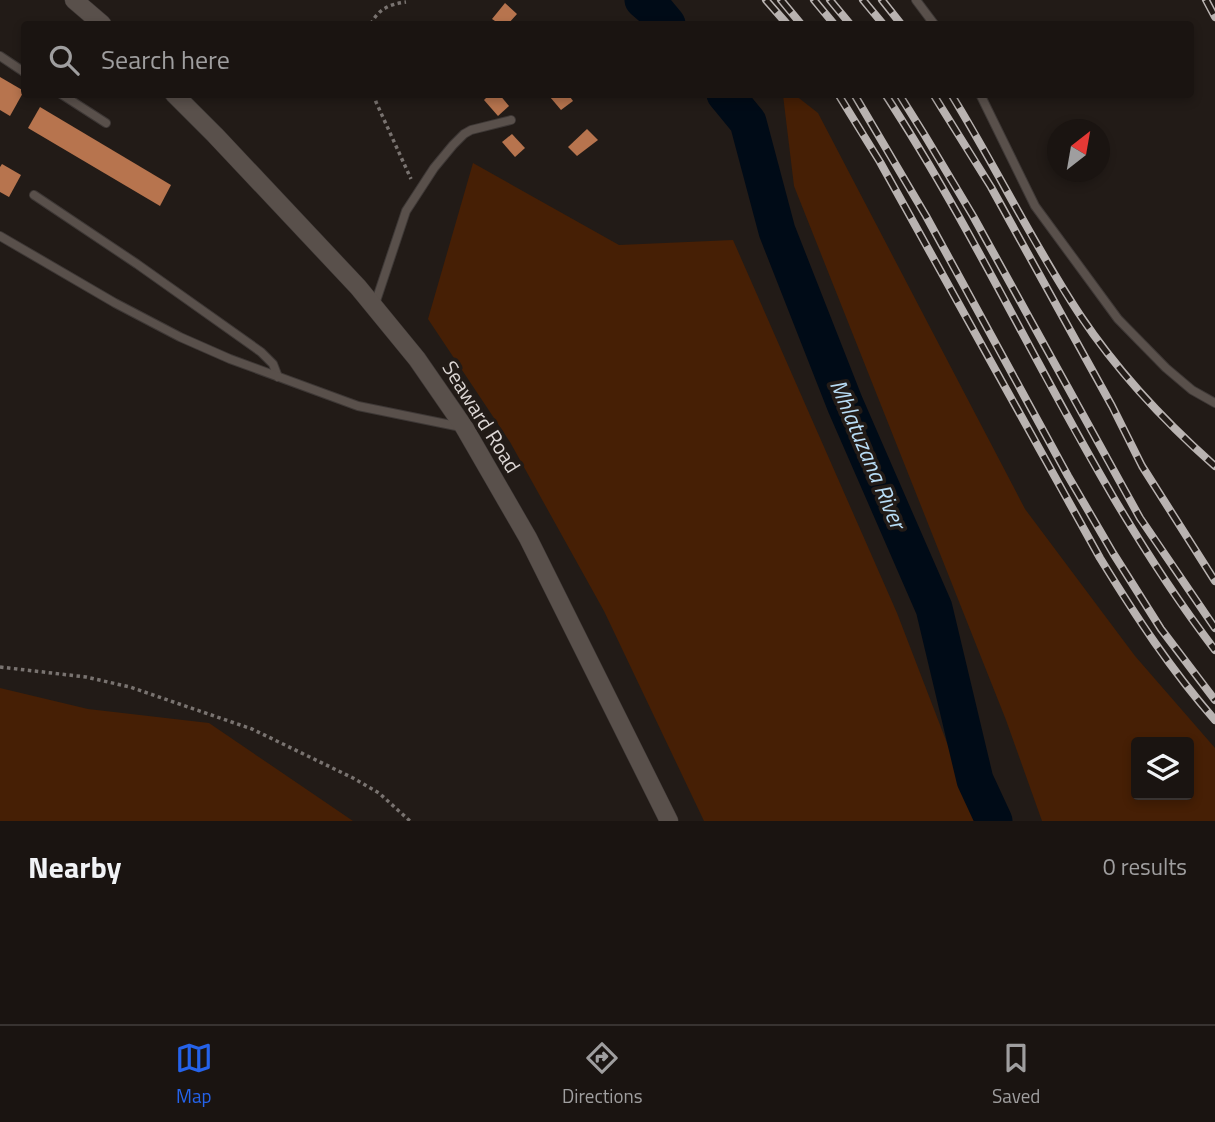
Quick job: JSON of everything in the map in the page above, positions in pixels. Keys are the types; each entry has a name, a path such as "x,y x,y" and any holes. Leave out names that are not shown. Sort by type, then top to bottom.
{"street":[{"path":"74,0 98,21"},
{"name":"Seaward Road","path":"178,98 374,307 417,359 464,427 528,538 669,821"}],"lane":[{"path":"916,0 932,21"},
{"path":"0,56 21,70"},
{"path":"67,98 106,123"},
{"path":"982,98 1035,206 1118,319 1166,368 1192,390 1215,403"},
{"path":"374,307 406,211 417,194 464,134 511,120"},
{"path":"34,195 261,352 273,364 278,377"},
{"path":"0,236 115,303 180,337 230,359 358,406 464,427"}],"path":[{"path":"373,21 379,12 390,4 406,2"},
{"path":"375,98 417,194"},
{"path":"0,667 86,677 130,687 251,729 379,793 410,821"}],"shaded area":[{"path":"783,98 799,98 818,113 1025,509 1135,656 1215,748 1215,821 1042,821 1006,720 794,186"},
{"path":"473,163 619,245 733,240 897,613 977,821 704,821 604,611 510,442 428,319"},
{"path":"0,688 88,709 209,723 353,821 0,821"}],"building":[{"path":"505,3 517,14 511,21 492,19"},
{"path":"0,77 21,89 21,96 10,116 0,110"},
{"path":"502,98 509,106 498,116 484,100"},
{"path":"551,98 571,98 573,101 561,110"},
{"path":"40,107 171,185 160,206 28,128"},
{"path":"587,129 598,140 577,156 568,147"},
{"path":"512,134 525,148 515,157 502,142"},
{"path":"2,164 21,175 9,197 0,192"}],"waterway":[{"name":"Mhlatuzana River","path":"643,0 664,21"},
{"name":"Mhlatuzana River","path":"728,98 748,122 777,231 845,404 934,608 975,780 994,821"}],"railway":[{"path":"766,0 784,21"},
{"path":"781,0 798,21"},
{"path":"814,0 832,21"},
{"path":"830,0 848,21"},
{"path":"863,0 880,21"},
{"path":"882,0 899,21"},
{"path":"1206,0 1215,17"},
{"path":"840,98 880,162 1100,558 1154,642 1215,720"},
{"path":"856,98 926,216 1113,553 1161,629 1215,700"},
{"path":"887,98 968,233 1125,516 1168,584 1215,650"},
{"path":"902,98 973,216 1140,518 1215,628"},
{"path":"935,98 991,187 1112,406 1142,466 1215,581"},
{"path":"953,98 1046,261 1080,315 1143,395 1215,466"}]}
